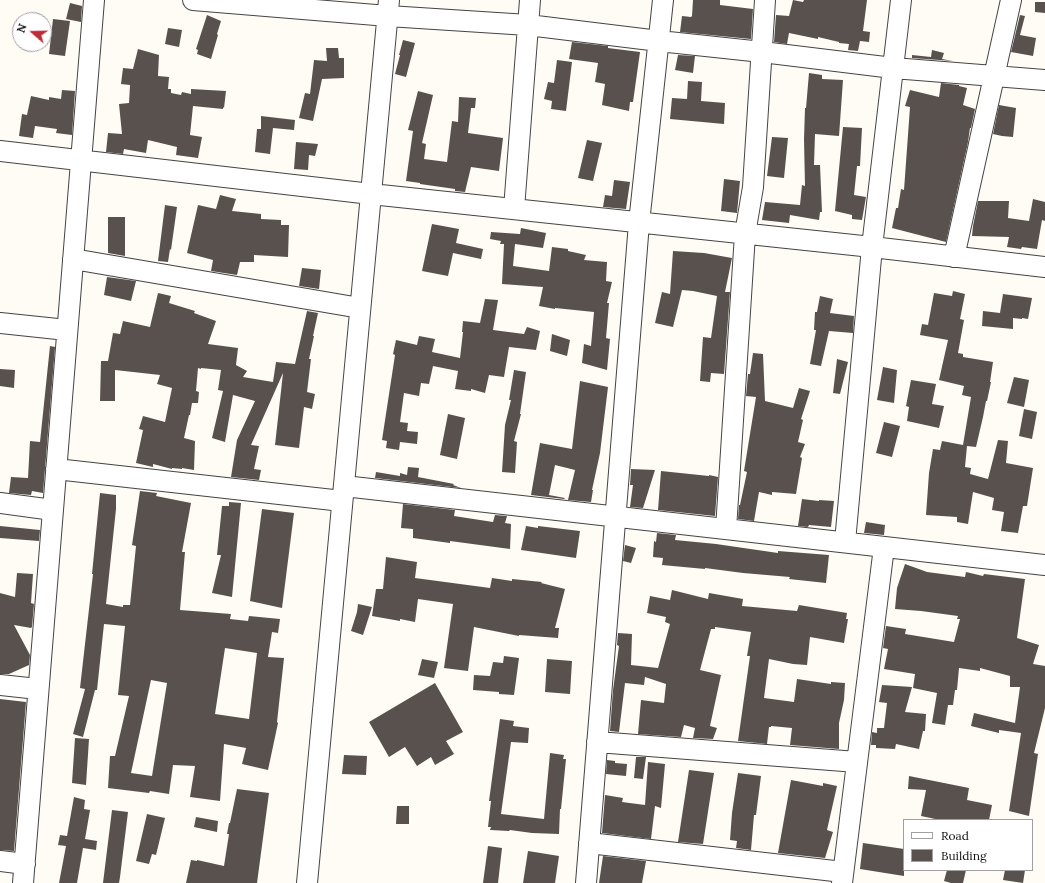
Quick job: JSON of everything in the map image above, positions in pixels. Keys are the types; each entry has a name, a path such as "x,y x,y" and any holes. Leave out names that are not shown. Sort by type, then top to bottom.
{"street":[{"path":"0,861 24,873 94,0"},
{"path":"193,0 388,8 659,42 762,52 893,68 1045,80"},
{"path":"514,209 530,0"},
{"path":"586,883 639,223 663,0"},
{"path":"726,529 745,234 753,187 765,0"},
{"path":"845,542 872,247 901,0"},
{"path":"954,257 1012,0"},
{"path":"307,883 388,8"},
{"path":"0,151 371,194 872,247 1045,267"},
{"path":"73,259 360,308"},
{"path":"0,323 67,330"},
{"path":"56,469 615,516 1045,565"},
{"path":"0,503 53,510"},
{"path":"589,843 842,878 884,546"},
{"path":"0,685 38,689"},
{"path":"597,742 857,762"}],"building":[{"path":"693,0 720,0 720,5 753,9 751,39 680,32 682,16 692,16"},
{"path":"793,0 803,2 804,0 867,0 863,31 870,32 869,42 860,41 858,51 848,50 849,44 839,43 818,37 818,39 789,33 787,44 774,42 776,15 789,16"},
{"path":"1035,2 1045,2 1045,13 1035,12"},
{"path":"70,3 82,6 81,22 66,19"},
{"path":"207,15 221,21 211,59 197,54 198,50 196,49"},
{"path":"1020,15 1025,16 1020,35 1036,38 1033,56 1011,52"},
{"path":"53,19 70,21 65,56 49,54 49,52 52,52"},
{"path":"168,28 182,30 179,47 165,44"},
{"path":"403,40 415,43 406,77 395,74"},
{"path":"572,42 608,46 608,48 640,52 633,102 630,102 629,111 602,105 605,84 595,82 598,63 569,59"},
{"path":"326,48 338,48 339,58 344,58 344,78 322,79 313,121 299,118 305,93 310,94 314,60 327,61"},
{"path":"138,49 159,55 158,76 169,77 168,89 171,89 171,93 181,95 182,92 191,94 191,89 226,91 223,109 193,106 190,135 202,137 198,158 176,155 177,147 148,140 146,153 124,149 123,154 106,152 108,133 122,134 119,104 129,103 130,85 121,84 123,68 133,69"},
{"path":"932,50 944,53 942,59 953,61 912,58 912,55 931,57"},
{"path":"678,55 695,56 693,73 675,70"},
{"path":"557,60 572,62 566,111 551,109 552,101 544,99 548,82 554,83"},
{"path":"809,73 822,75 822,79 843,80 839,136 815,134 814,165 820,165 822,212 820,212 819,220 790,215 789,223 762,220 765,202 800,205 802,185 805,186 805,108"},
{"path":"688,81 702,82 701,101 725,103 724,124 670,119 672,98 687,99"},
{"path":"941,83 959,85 967,88 963,105 975,109 946,242 892,228 896,208 898,208 901,189 904,190 910,107 905,106 910,90 939,97"},
{"path":"62,90 75,91 72,135 56,133 57,129 35,126 33,138 19,136 22,114 27,115 31,96 49,100 49,97 61,99"},
{"path":"418,91 433,95 422,143 426,144 424,159 447,162 452,121 458,122 459,97 476,98 475,108 471,108 468,133 503,138 499,171 471,167 465,192 406,181 413,131 408,130"},
{"path":"999,105 1016,108 1013,137 993,134"},
{"path":"261,116 295,120 294,130 273,128 270,154 255,152 257,129 261,129"},
{"path":"843,127 862,128 860,166 857,166 854,195 866,197 862,220 852,219 852,215 835,211"},
{"path":"772,137 788,138 784,178 767,176"},
{"path":"587,140 602,143 593,181 578,178"},
{"path":"296,142 318,144 315,156 309,155 308,170 294,169"},
{"path":"724,179 740,181 737,213 721,211"},
{"path":"614,180 630,182 626,209 603,207 605,195 612,196"},
{"path":"220,195 236,199 232,211 261,214 261,219 281,220 281,225 289,225 288,257 254,255 254,262 240,262 237,275 211,271 213,260 187,253 198,205 216,209"},
{"path":"1033,199 1045,202 1045,221 1042,220 1037,249 1007,247 1009,237 972,236 978,201 1009,201 1008,218 1029,221"},
{"path":"165,205 177,207 168,262 158,261"},
{"path":"108,217 125,217 125,256 108,253"},
{"path":"432,224 459,229 456,243 483,249 481,259 453,253 448,276 422,271"},
{"path":"521,228 546,233 543,248 515,244 513,266 549,271 552,247 568,249 568,251 586,255 584,260 607,262 606,281 612,282 607,303 609,303 606,338 610,339 607,370 582,363 584,344 591,346 594,312 555,309 539,306 543,287 502,284 504,244 500,244 501,241 490,239 491,232 520,234"},
{"path":"673,251 704,253 732,258 725,292 730,292 724,374 711,373 710,382 700,381 703,337 711,338 717,296 682,290 673,327 655,323 662,292 670,294"},
{"path":"302,268 321,270 319,289 299,286"},
{"path":"107,277 136,281 131,301 104,295"},
{"path":"953,291 965,294 960,319 964,320 958,353 963,354 963,357 993,362 991,382 976,447 967,446 965,467 971,468 970,474 988,479 998,440 1008,441 1006,463 1033,468 1027,506 1023,506 1018,533 1001,531 1004,512 992,510 994,498 973,492 968,524 957,522 957,517 926,515 929,473 933,449 940,450 942,441 963,445 971,397 962,395 964,386 939,380 948,340 920,335 922,324 928,325 934,293 952,296"},
{"path":"158,293 171,296 169,303 195,311 194,313 216,321 208,344 238,348 236,365 247,371 243,377 273,382 276,362 295,364 307,311 318,313 309,359 311,359 307,392 315,394 312,409 304,407 299,448 275,445 283,373 251,445 259,446 254,469 261,470 259,480 231,477 237,440 255,401 233,395 225,442 212,438 223,391 218,390 221,370 198,368 196,391 199,392 198,403 192,403 184,438 195,441 194,470 182,468 172,469 153,464 153,467 136,463 143,430 139,429 143,416 165,422 172,388 157,384 160,375 115,370 115,401 100,401 101,361 108,361 113,333 120,334 123,321 150,327"},
{"path":"1003,294 1032,298 1028,319 1013,318 1013,329 982,326 983,311 1000,313"},
{"path":"820,296 833,299 830,313 854,316 853,333 829,331 821,366 810,364 816,330 814,330 815,312 817,312"},
{"path":"485,299 498,300 493,330 524,334 527,327 540,331 536,350 509,347 504,377 489,375 485,393 471,389 471,391 455,389 458,371 433,366 429,384 421,383 419,396 404,393 400,422 408,423 407,431 418,432 417,444 400,442 399,450 386,448 387,441 382,440 396,340 417,345 419,336 435,339 432,352 460,358 463,321 480,323"},
{"path":"552,334 570,340 567,356 550,351"},
{"path":"50,346 55,347 43,493 32,491 31,495 9,493 11,477 28,478 30,441 40,442"},
{"path":"753,353 763,354 765,401 793,408 799,388 810,391 801,419 803,420 798,442 805,444 800,457 802,458 796,494 772,492 772,495 759,492 754,521 738,519 739,505 747,472 744,471 756,397 746,396 748,374 750,374"},
{"path":"837,359 848,362 840,394 833,393"},
{"path":"883,367 897,370 894,403 877,400"},
{"path":"0,369 15,370 14,388 0,386"},
{"path":"514,370 526,372 521,414 514,441 517,442 515,473 502,472 505,425 511,400 509,400"},
{"path":"1014,377 1029,380 1024,407 1007,403"},
{"path":"911,380 936,384 932,404 944,406 939,428 907,421 909,407 906,406"},
{"path":"580,381 608,387 600,453 591,502 568,500 575,470 555,465 549,495 565,498 531,495 540,443 572,449"},
{"path":"1024,409 1037,412 1032,439 1019,436"},
{"path":"448,414 465,418 457,459 440,455"},
{"path":"884,422 900,426 892,457 876,453"},
{"path":"408,467 419,468 418,477 454,484 453,485 461,488 375,478 376,472 400,476 400,473 407,475"},
{"path":"631,469 655,470 643,508 630,507 633,485 630,485"},
{"path":"661,471 718,477 715,516 658,510"},
{"path":"140,491 157,493 156,496 191,503 182,552 185,552 180,610 231,614 230,619 248,621 249,616 280,619 278,633 272,632 268,657 284,658 278,723 268,770 242,764 246,748 224,744 220,801 190,797 195,766 173,765 169,794 108,788 110,756 115,756 129,696 118,695 125,626 104,624 97,690 95,690 83,737 73,734 85,689 80,688 93,574 100,493 116,495 116,509 106,604 123,607 123,605 130,605 136,546 132,545","holes":["225,648 257,653 249,719 215,714","151,680 167,683 152,776 131,773"]},
{"path":"802,499 834,501 831,527 809,525 808,527 798,526"},
{"path":"229,502 241,503 232,597 212,593 221,555 217,555 222,506 229,506"},
{"path":"403,504 455,510 454,516 493,522 495,515 507,516 505,523 511,524 510,549 413,538 413,529 401,528"},
{"path":"262,509 294,513 282,608 250,601"},
{"path":"866,522 885,525 884,535 864,533"},
{"path":"0,526 40,530 39,541 0,538"},
{"path":"526,526 580,531 576,558 521,550"},
{"path":"657,533 676,535 675,540 778,553 778,551 829,555 826,583 789,579 790,577 662,565 663,558 653,557 654,541 656,542"},
{"path":"625,545 636,548 631,563 623,561"},
{"path":"386,557 417,562 415,578 490,588 492,578 512,581 512,579 542,582 541,583 565,589 555,628 559,628 558,638 519,636 474,627 468,671 444,668 453,604 418,599 415,622 372,616 376,589 383,589"},
{"path":"905,564 927,572 965,577 966,572 983,576 984,574 1025,579 1017,638 1039,645 1033,664 1045,666 1045,708 1034,753 1038,754 1029,816 1009,811 1021,733 999,730 999,733 971,726 974,713 1015,723 1020,687 1010,687 1010,676 980,668 980,671 959,668 957,690 955,690 953,705 948,705 945,725 932,723 937,693 913,688 915,674 884,669 888,649 883,648 886,626 906,629 905,634 954,642 960,619 957,619 958,616 895,609 897,588"},
{"path":"17,573 33,574 31,603 34,604 32,627 14,625 30,655 29,666 9,674 0,674 0,593 15,597"},
{"path":"672,590 708,599 709,593 743,599 742,606 797,611 799,605 847,613 846,619 848,619 844,643 810,637 807,665 769,659 764,698 794,702 797,679 831,684 831,682 845,683 844,700 839,723 839,749 790,745 792,728 771,726 769,727 767,744 738,741 750,656 747,656 751,632 715,627 715,629 711,629 700,670 721,675 710,726 717,728 713,739 693,738 695,728 684,725 681,737 638,734 641,700 664,703 666,684 645,677 644,685 625,683 619,732 610,731 613,690 619,646 617,645 618,633 632,634 631,665 658,668 670,624 665,622 666,617 647,613 650,596 670,600"},
{"path":"358,604 372,607 363,635 351,631"},
{"path":"504,656 519,658 514,695 473,690 474,675 490,676 493,662 503,663"},
{"path":"422,659 438,662 434,678 418,675"},
{"path":"547,659 572,661 570,694 545,692"},
{"path":"435,683 463,732 446,741 454,754 435,765 431,757 417,766 405,747 389,757 369,722"},
{"path":"882,685 912,687 905,712 926,714 925,731 923,731 919,749 896,744 895,749 876,748 876,745 871,745 872,732 877,733 877,728 884,728 887,703 879,702"},
{"path":"0,699 26,702 14,851 0,850"},
{"path":"500,719 514,721 513,726 529,728 528,743 511,742 501,814 544,819 550,753 564,755 563,759 566,759 560,809 559,834 490,830 491,827 488,827 491,801 489,801"},
{"path":"75,738 89,739 86,785 72,783"},
{"path":"344,755 367,756 366,775 342,774"},
{"path":"636,757 646,757 643,779 634,778"},
{"path":"607,760 615,761 615,763 627,764 626,776 606,774"},
{"path":"648,762 665,764 661,808 655,806 651,839 602,833 605,795 623,798 622,802 645,805"},
{"path":"689,770 714,773 703,844 678,842"},
{"path":"738,773 761,776 756,815 754,815 751,850 736,848 737,841 730,840 732,813"},
{"path":"909,776 969,788 967,800 992,805 989,819 935,819 921,816 926,790 908,789"},
{"path":"791,780 823,786 823,783 837,786 827,830 833,832 825,858 778,853"},
{"path":"237,789 269,793 257,883 186,883 191,860 224,866 229,834 227,834"},
{"path":"74,797 85,800 84,809 90,810 85,839 97,841 96,850 83,848 77,883 59,883 66,846 58,845 60,835 67,836"},
{"path":"397,806 409,806 409,824 396,824"},
{"path":"112,810 128,812 120,877 119,883 103,883"},
{"path":"147,814 165,818 156,855 152,854 149,864 136,861"},
{"path":"196,817 218,821 217,832 194,827"},
{"path":"863,843 903,849 904,876 860,869"},
{"path":"488,846 502,848 498,883 483,883"},
{"path":"528,851 559,856 555,883 523,883"},
{"path":"603,856 646,861 642,883 599,883"},
{"path":"947,871 966,871 963,883 951,883 944,881"},
{"path":"1005,871 1025,871 1023,883 1003,880"}]}
